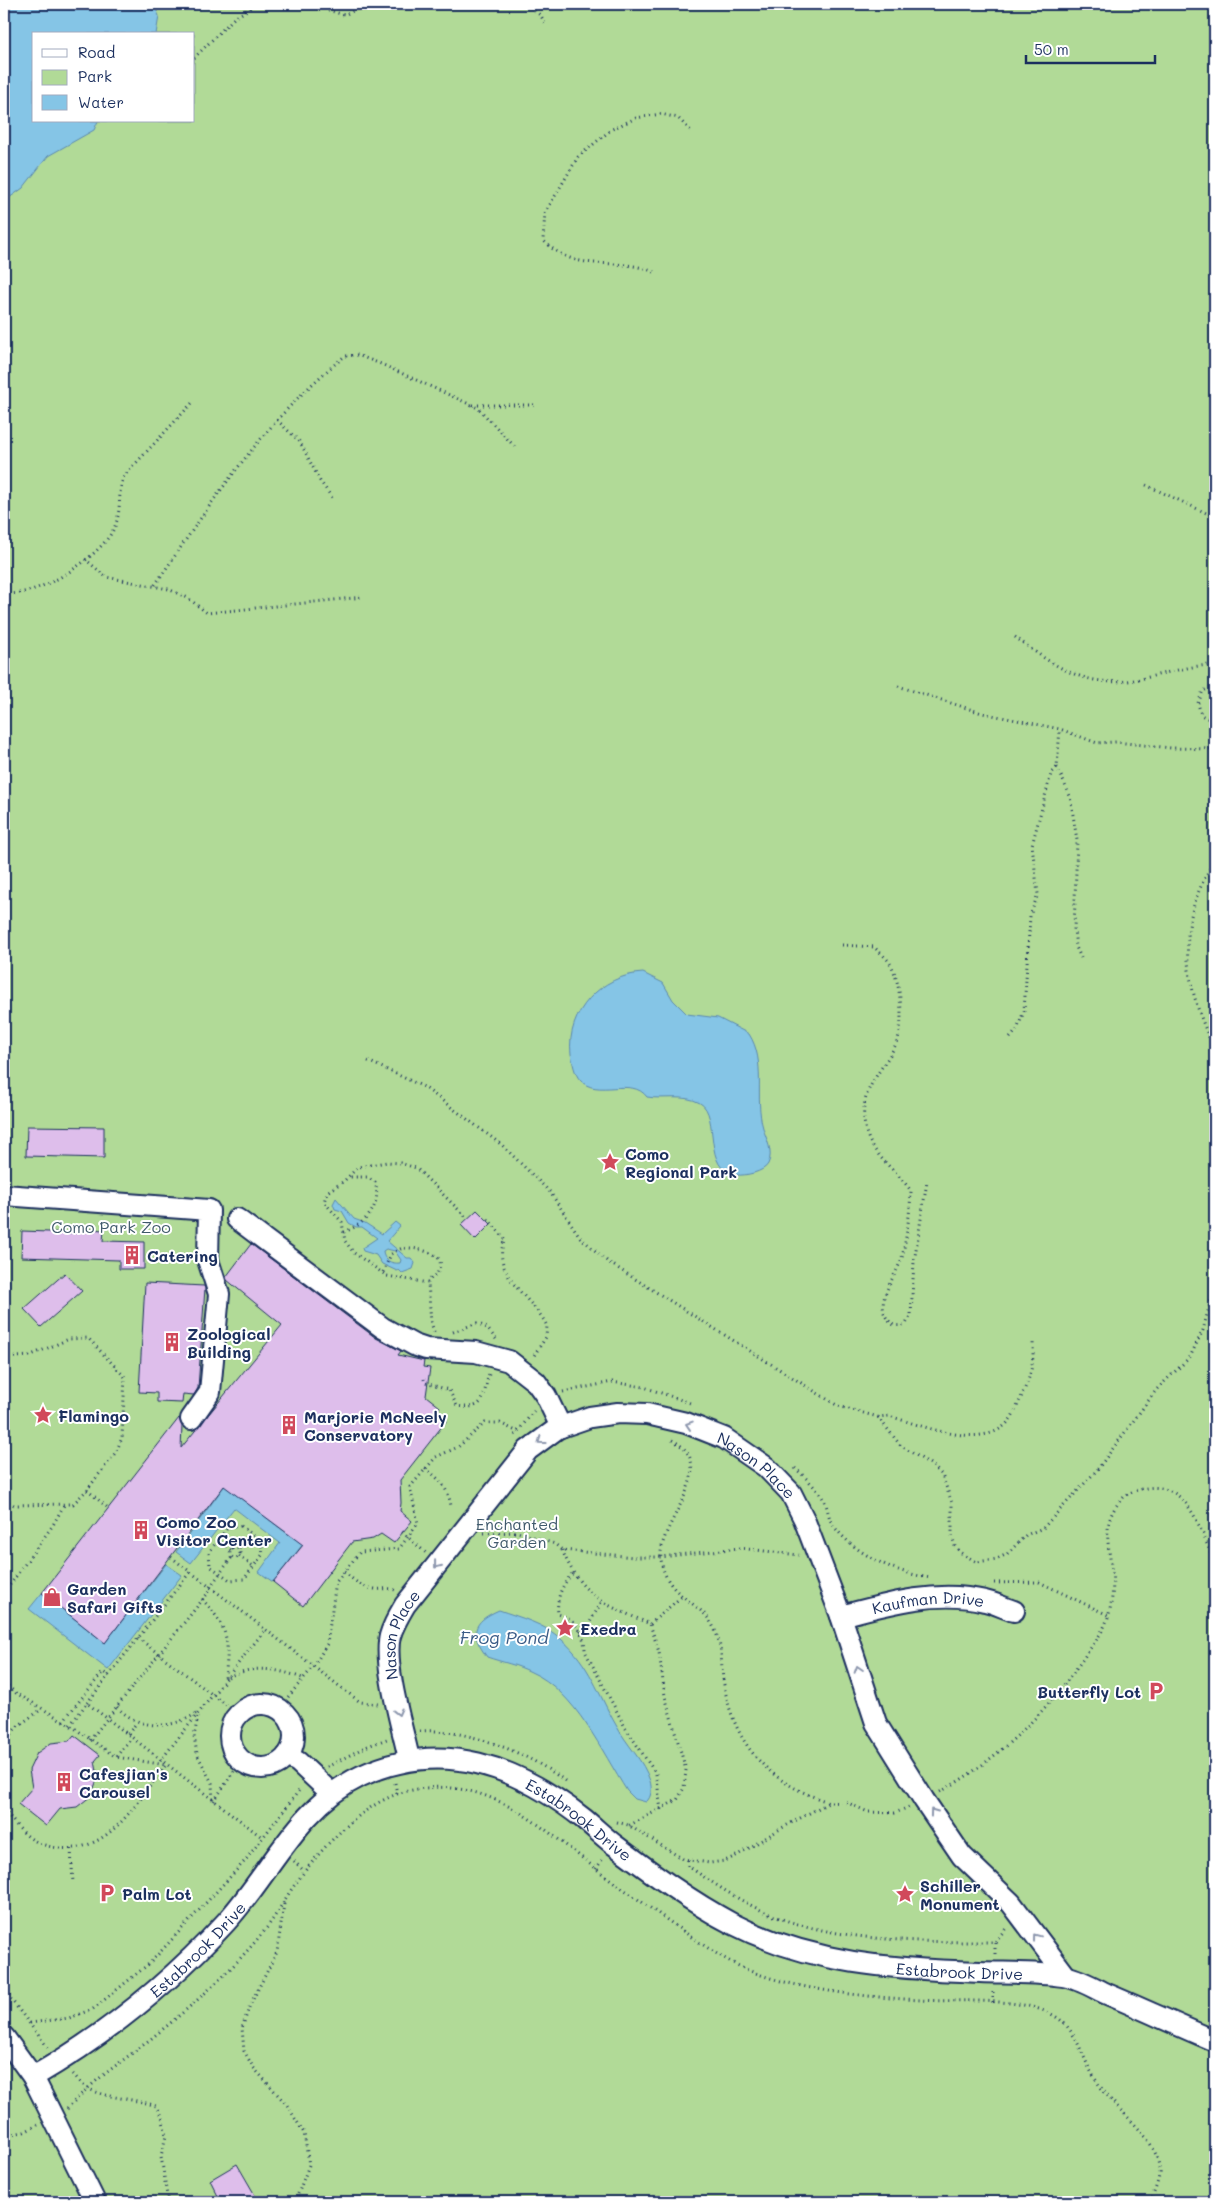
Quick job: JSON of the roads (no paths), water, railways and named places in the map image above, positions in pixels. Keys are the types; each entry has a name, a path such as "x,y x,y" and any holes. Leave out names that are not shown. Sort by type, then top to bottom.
{"street":[{"path":"4,1195 209,1210 208,1260 219,1294 210,1392 191,1419"},
{"path":"237,1219 383,1328 414,1345 426,1349 476,1352 499,1357 521,1370 536,1382 546,1396 561,1427"},
{"name":"Nason Place","path":"409,1760 399,1734 385,1707 389,1638 396,1619 528,1450 561,1427 590,1417 618,1413 647,1414 686,1424 724,1438 766,1467 791,1493 804,1519 817,1558 841,1616 876,1723 924,1800 962,1856 1011,1903 1066,1976"},
{"name":"Kaufman Drive","path":"841,1616 897,1602 930,1598 984,1601 1014,1611"},
{"path":"287,1756 298,1762 331,1793"},
{"name":"Estabrook Drive","path":"33,2077 60,2061 127,2015 179,1972 229,1918 305,1819 331,1793 364,1775 409,1760 462,1759 507,1771 548,1793 584,1819 613,1844 684,1893 728,1921 769,1941 838,1961 955,1971 1066,1976 1215,2041"},
{"path":"4,2037 33,2077 95,2202"}],"water":[{"path":"4,4 154,4 159,16 156,32 32,32 32,122 98,122 94,130 48,156 23,188 9,198 4,214"},
{"path":"643,973 663,983 673,1000 687,1014 718,1018 749,1034 758,1056 761,1116 770,1150 770,1159 763,1169 754,1173 737,1175 726,1171 719,1164 715,1154 710,1119 706,1109 694,1100 647,1097 640,1091 632,1088 595,1088 587,1085 578,1077 571,1054 571,1039 574,1024 581,1010 589,998 600,988 628,975"},
{"path":"336,1198 354,1219 365,1223 382,1234 395,1222 400,1226 387,1241 407,1258 411,1258 415,1263 413,1269 402,1273 399,1270 397,1271 382,1264 376,1255 363,1251 362,1248 377,1238 362,1227 356,1227 349,1223 342,1211 335,1209 333,1204","holes":["386,1249 395,1251 401,1260 400,1263 388,1261 384,1257 383,1251"]},
{"path":"236,1470 234,1493 292,1537 304,1521 323,1519 273,1582 259,1572 280,1543 234,1508 191,1563 176,1552"},
{"path":"166,1564 182,1575 108,1670 29,1609 42,1593 105,1643"},
{"name":"Frog Pond","path":"499,1610 547,1629 561,1639 579,1659 593,1680 620,1732 647,1774 651,1789 646,1802 635,1799 627,1791 586,1724 561,1693 547,1681 531,1672 487,1657 478,1642 476,1629 483,1619"}],"place":[{"name":"Como Regional Park","path":"610,1162"},
{"name":"Catering","path":"132,1255"},
{"name":"Zoological Building","path":"172,1342"},
{"name":"Flamingo","path":"43,1415"},
{"name":"Marjorie McNeely Conservatory","path":"289,1425"},
{"name":"Como Zoo Visitor Center","path":"141,1530"},
{"name":"Garden Safari Gifts","path":"52,1597"},
{"name":"Exedra","path":"565,1628"},
{"name":"Butterfly Lot","path":"1156,1691"},
{"name":"Cafesjian's Carousel","path":"64,1782"},
{"name":"Palm Lot","path":"107,1893"},
{"name":"Schiller Monument","path":"905,1894"}],"park label":[{"name":"Como Park Zoo","path":"111,1226"},
{"name":"Enchanted Garden","path":"517,1532"}]}
